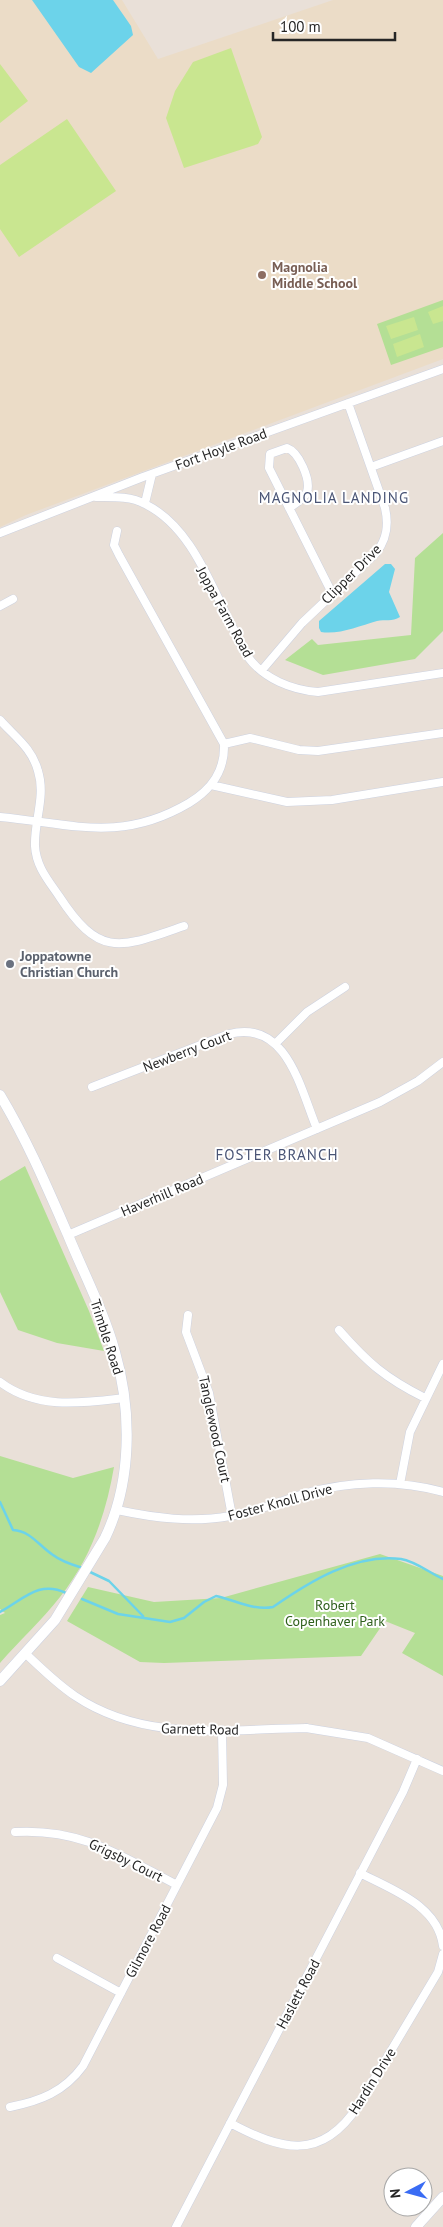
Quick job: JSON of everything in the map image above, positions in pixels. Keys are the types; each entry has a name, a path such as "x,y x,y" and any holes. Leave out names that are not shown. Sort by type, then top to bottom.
{"street":[{"name":"Fort Hoyle Road","path":"0,534 89,497 443,369"},
{"name":"Clipper Drive","path":"262,670 302,623 376,552 385,540 386,515 348,403"},
{"path":"371,467 443,440"},
{"path":"289,508 306,493 308,487 297,455 287,448 270,454 268,460 269,468 289,508 332,593"},
{"path":"145,503 152,474"},
{"name":"Joppa Farm Road","path":"89,497 119,497 145,503 175,526 189,544 248,657 262,670 288,686 318,692 443,673"},
{"path":"0,817 91,829 136,826 176,810 200,796 211,785 222,765 224,744 118,555 114,545 117,531"},
{"path":"0,606 13,599"},
{"path":"0,720 30,751 38,769 41,794 35,844 38,862 74,919 82,928 107,942 127,944 184,926"},
{"path":"224,744 250,738 299,750 318,751 443,733"},
{"path":"211,785 287,802 332,800 443,782"},
{"path":"317,1129 288,1060 276,1043 307,1012 345,987"},
{"name":"Newberry Court","path":"92,1087 237,1032 260,1034 276,1043"},
{"name":"Haverhill Road","path":"68,1235 395,1094 443,1062"},
{"name":"Trimble Road","path":"0,1095 3,1108 39,1169 110,1337 119,1365 124,1398 126,1451 117,1510 105,1538 62,1609 26,1654 0,1681"},
{"name":"Tanglewood Court","path":"188,1315 186,1332 209,1393 232,1516"},
{"path":"339,1330 377,1370 425,1398"},
{"path":"400,1484 410,1432 443,1364"},
{"path":"0,1382 24,1395 57,1403 124,1398"},
{"name":"Foster Knoll Drive","path":"117,1510 174,1520 232,1516 329,1488 358,1484 400,1484 443,1492"},
{"name":"Garnett Road","path":"26,1654 68,1692 108,1714 131,1722 162,1729 307,1728 368,1738 443,1771"},
{"name":"Gilmore Road","path":"10,2107 48,2097 77,2074 211,1822 221,1797 224,1772 222,1730"},
{"name":"Haslett Road","path":"176,2227 403,1792 417,1759"},
{"name":"Grigsby Court","path":"15,1832 58,1833 87,1840 178,1885"},
{"path":"360,1873 409,1899 428,1913 438,1925 443,1946"},
{"name":"Hardin Drive","path":"230,2123 270,2143 288,2146 314,2143 341,2128 358,2106 432,1984 438,1972 443,1954"},
{"path":"56,1958 121,1993"},
{"path":"416,2227 443,2197"}],"shaded area":[{"path":"0,0 122,0 158,59 333,0 443,0 443,359 26,515 0,527"}],"green space":[{"path":"231,48 262,137 258,144 184,168 166,118 175,91 193,62"},
{"path":"0,64 28,101 0,123"},
{"path":"67,119 116,191 19,257 0,229 0,165"},
{"path":"443,300 443,347 391,365 377,324"},
{"path":"443,306 443,321 433,324 428,312"},
{"path":"414,317 418,330 391,339 386,326"},
{"path":"420,334 424,347 397,357 393,344"},
{"path":"443,533 443,631 415,659 323,675 285,660 312,639 318,645 411,635 415,558"},
{"path":"25,1166 89,1311 104,1351 57,1343 18,1330 0,1292 0,1181"},
{"path":"0,1456 73,1478 114,1467 102,1519 89,1551 80,1567 53,1606 0,1663 0,1615 5,1613 0,1609"},
{"name":"Robert Copenhaver Park","path":"380,1554 443,1576 443,1676 402,1653 415,1633 385,1621 361,1656 164,1663 140,1662 67,1621 88,1587 154,1602 221,1598"}],"water":[{"path":"32,0 113,0 131,26 133,35 91,73 79,67"},
{"path":"385,564 391,564 395,569 389,592 400,617 377,621 342,631 321,632 319,621"}],"waterway":[{"path":"0,1502 13,1530 30,1536 60,1560 83,1568"},
{"name":"FOSTER BRANCH","path":"82,1599 118,1614 170,1622 184,1618 204,1602 216,1596 259,1608 273,1607 317,1579 333,1571 367,1560 384,1558 406,1560 443,1579"},
{"path":"88,1571 109,1581 143,1616"},
{"name":"FOSTER BRANCH","path":"0,1612 24,1597 40,1590 48,1589 66,1593"}],"place":[{"name":"Magnolia Middle School","path":"262,275"},
{"name":"Joppatowne Christian Church","path":"10,964"}],"district":[{"name":"MAGNOLIA LANDING","path":"334,497"},
{"name":"FOSTER BRANCH","path":"277,1154"}]}
